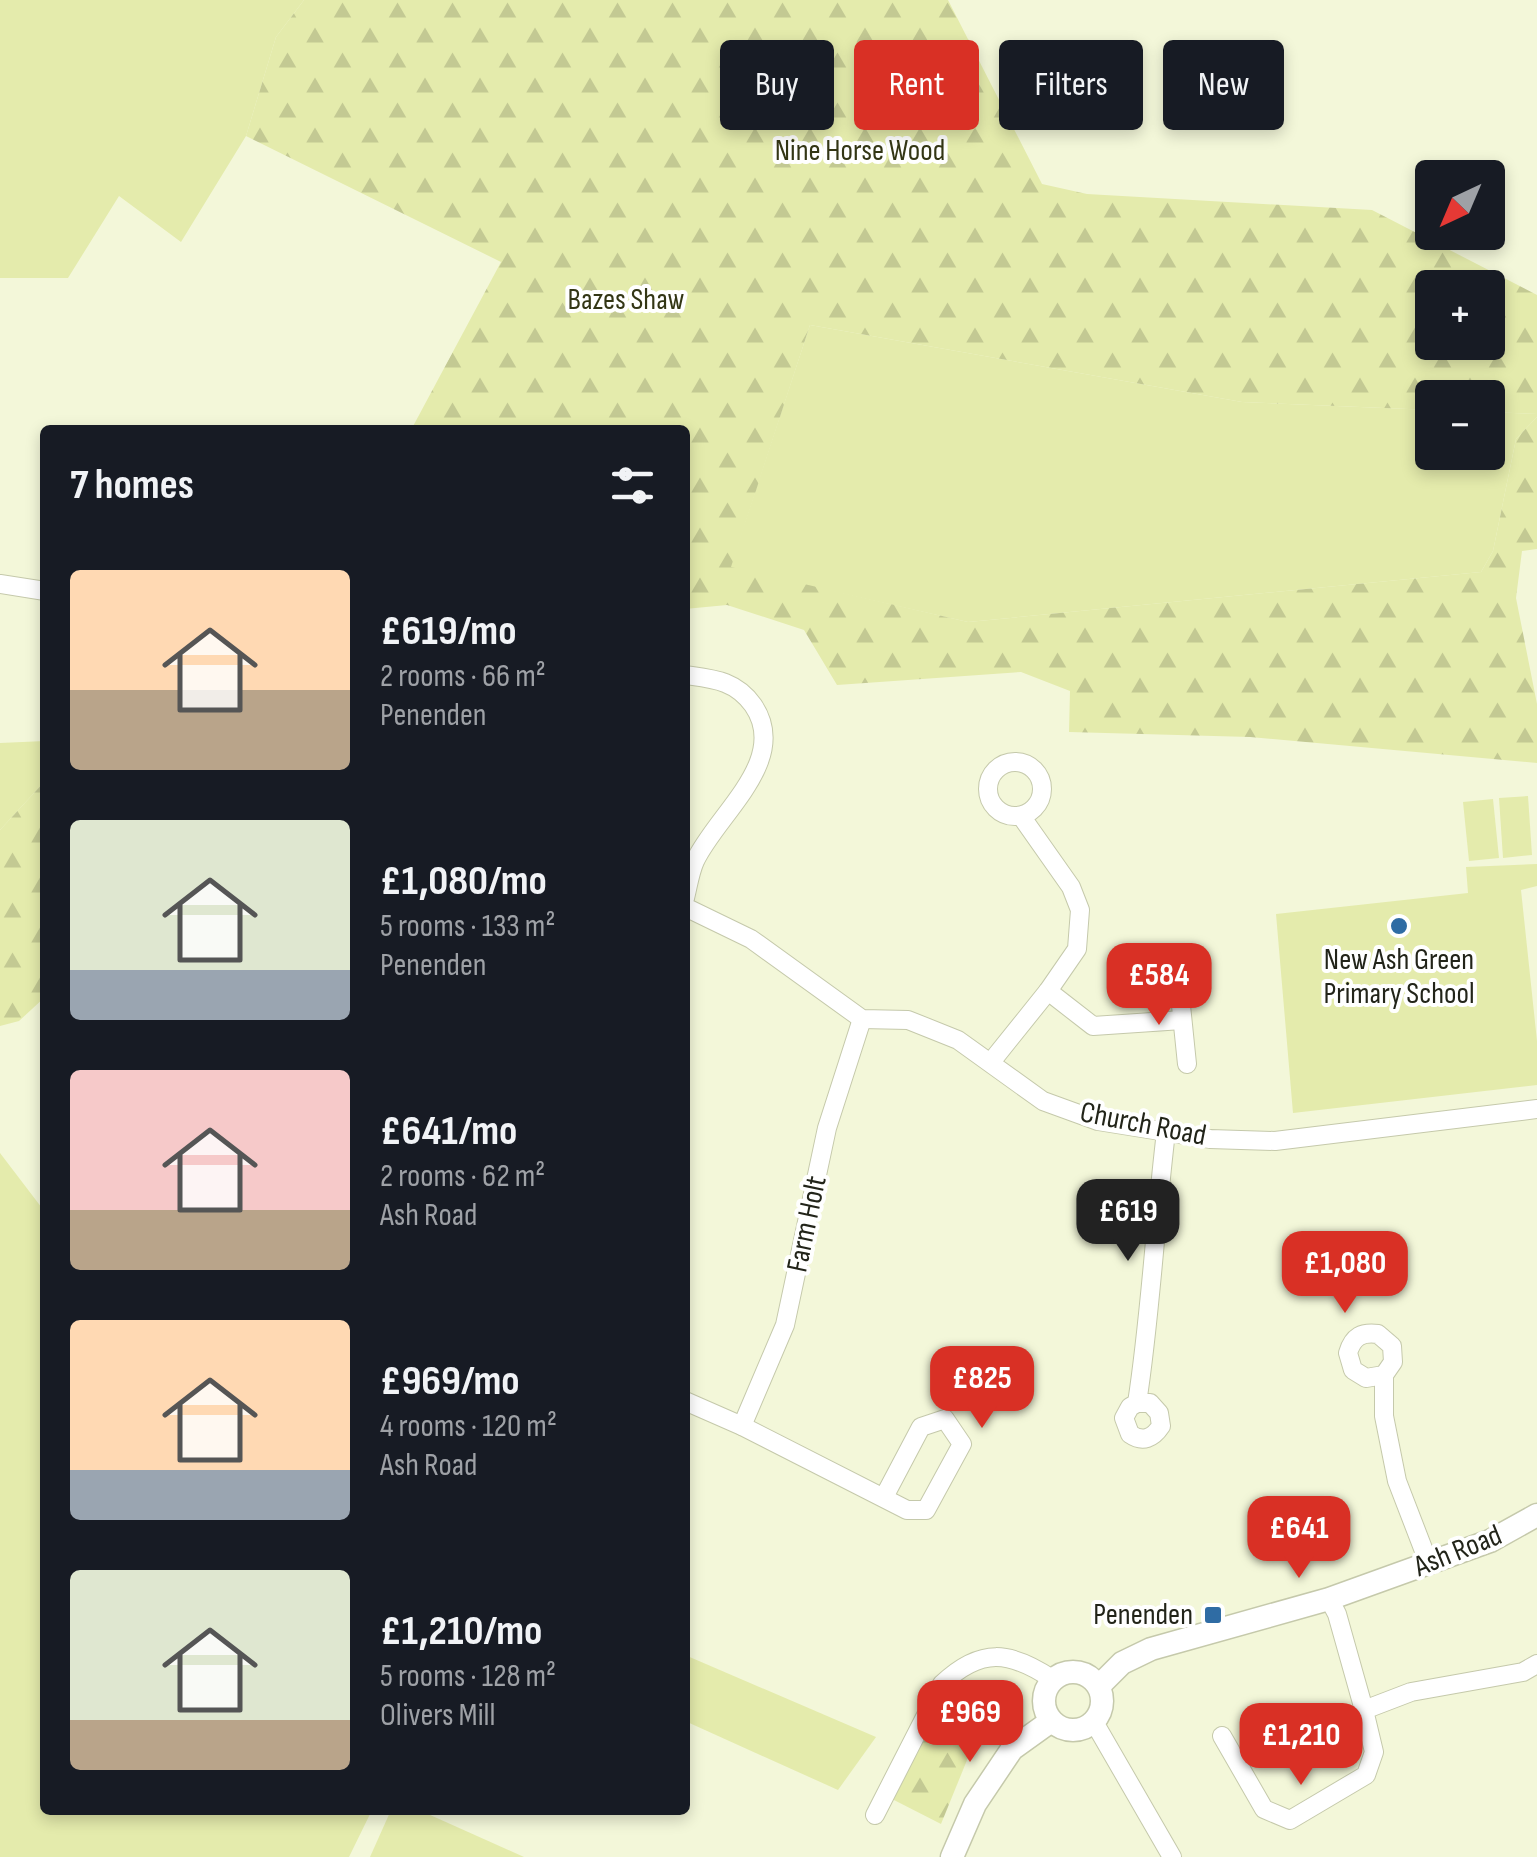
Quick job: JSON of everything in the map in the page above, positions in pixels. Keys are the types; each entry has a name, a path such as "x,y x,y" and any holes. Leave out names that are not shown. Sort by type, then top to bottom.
{"street":[{"path":"0,584 40,590"},
{"path":"690,676 736,685 758,713 766,744 758,764 695,862 690,880"},
{"path":"990,1062 1077,949 1080,910 1071,887 1022,816"},
{"path":"690,909 751,938 862,1019"},
{"path":"1180,986 1187,1064"},
{"path":"1048,990 1093,1026 1182,1020"},
{"name":"Church Road","path":"862,1019 908,1020 958,1040 1043,1101 1098,1121 1210,1139 1275,1141 1537,1109"},
{"name":"Farm Holt","path":"742,1426 784,1324 828,1128 862,1019"},
{"path":"1137,1403 1166,1132"},
{"path":"1384,1375 1384,1416 1397,1481 1428,1564"},
{"path":"690,1403 907,1510 926,1510 962,1444 945,1419 921,1427 884,1497"},
{"name":"Ash Road","path":"1099,1686 1122,1663 1152,1649 1330,1598 1428,1564 1490,1541 1537,1515"},
{"path":"1222,1736 1264,1809 1290,1820 1366,1776 1374,1752 1330,1598"},
{"path":"875,1815 942,1684 960,1667 984,1658 1013,1657 1052,1679"},
{"path":"1364,1710 1412,1692 1523,1672 1537,1664"},
{"path":"1077,1672 1086,1674 1099,1686 1102,1704 1094,1722 1072,1730 1052,1721 1044,1700 1052,1679 1077,1672"},
{"path":"952,1857 976,1804 1012,1749 1052,1721"},
{"path":"1094,1722 1172,1857"}],"green space":[{"path":"0,0 304,0 276,37 246,136 181,242 119,196 68,278 0,278"},
{"path":"304,0 948,0 968,40 854,40 854,130 979,130 979,61 999,100 999,130 1014,130 1042,184 1087,194 1372,210 1415,232 1415,250 1450,250 1488,270 1415,270 1415,360 1505,360 1505,279 1537,295 1537,414 1505,413 1505,380 1415,380 1415,409 1242,402 810,325 731,567 968,622 1481,572 1493,551 1516,439 1537,417 1537,549 1522,551 1516,598 1537,704 1537,763 1250,737 1069,732 1070,691 1021,672 837,685 804,630 727,605 690,609 690,425 414,425 501,262 246,136 276,37"},
{"path":"810,325 1242,402 1415,409 1415,470 1505,470 1505,413 1537,414 1516,439 1493,551 1481,572 968,622 730,568"},
{"path":"40,741 40,786 0,830 0,743"},
{"path":"40,786 40,1002 19,1021 0,1026 0,830"},
{"path":"1528,796 1532,855 1503,858 1499,798"},
{"path":"1493,799 1499,858 1469,861 1463,802"},
{"path":"1537,864 1537,886 1521,890 1537,1041 1537,1085 1293,1113 1276,914 1468,893 1466,867"},
{"path":"0,1153 40,1205 40,1815 370,1815 349,1857 0,1857"},
{"path":"690,1657 876,1737 838,1790 690,1723"},
{"path":"956,1683 998,1684 941,1824 892,1799"},
{"path":"389,1815 430,1815 524,1857 370,1857"}],"place":[{"name":"New Ash Green Primary School","path":"1399,926"},
{"name":"Penenden","path":"1213,1615"}],"park label":[{"name":"Nine Horse Wood","path":"860,151"},
{"name":"Bazes Shaw","path":"626,300"}]}
